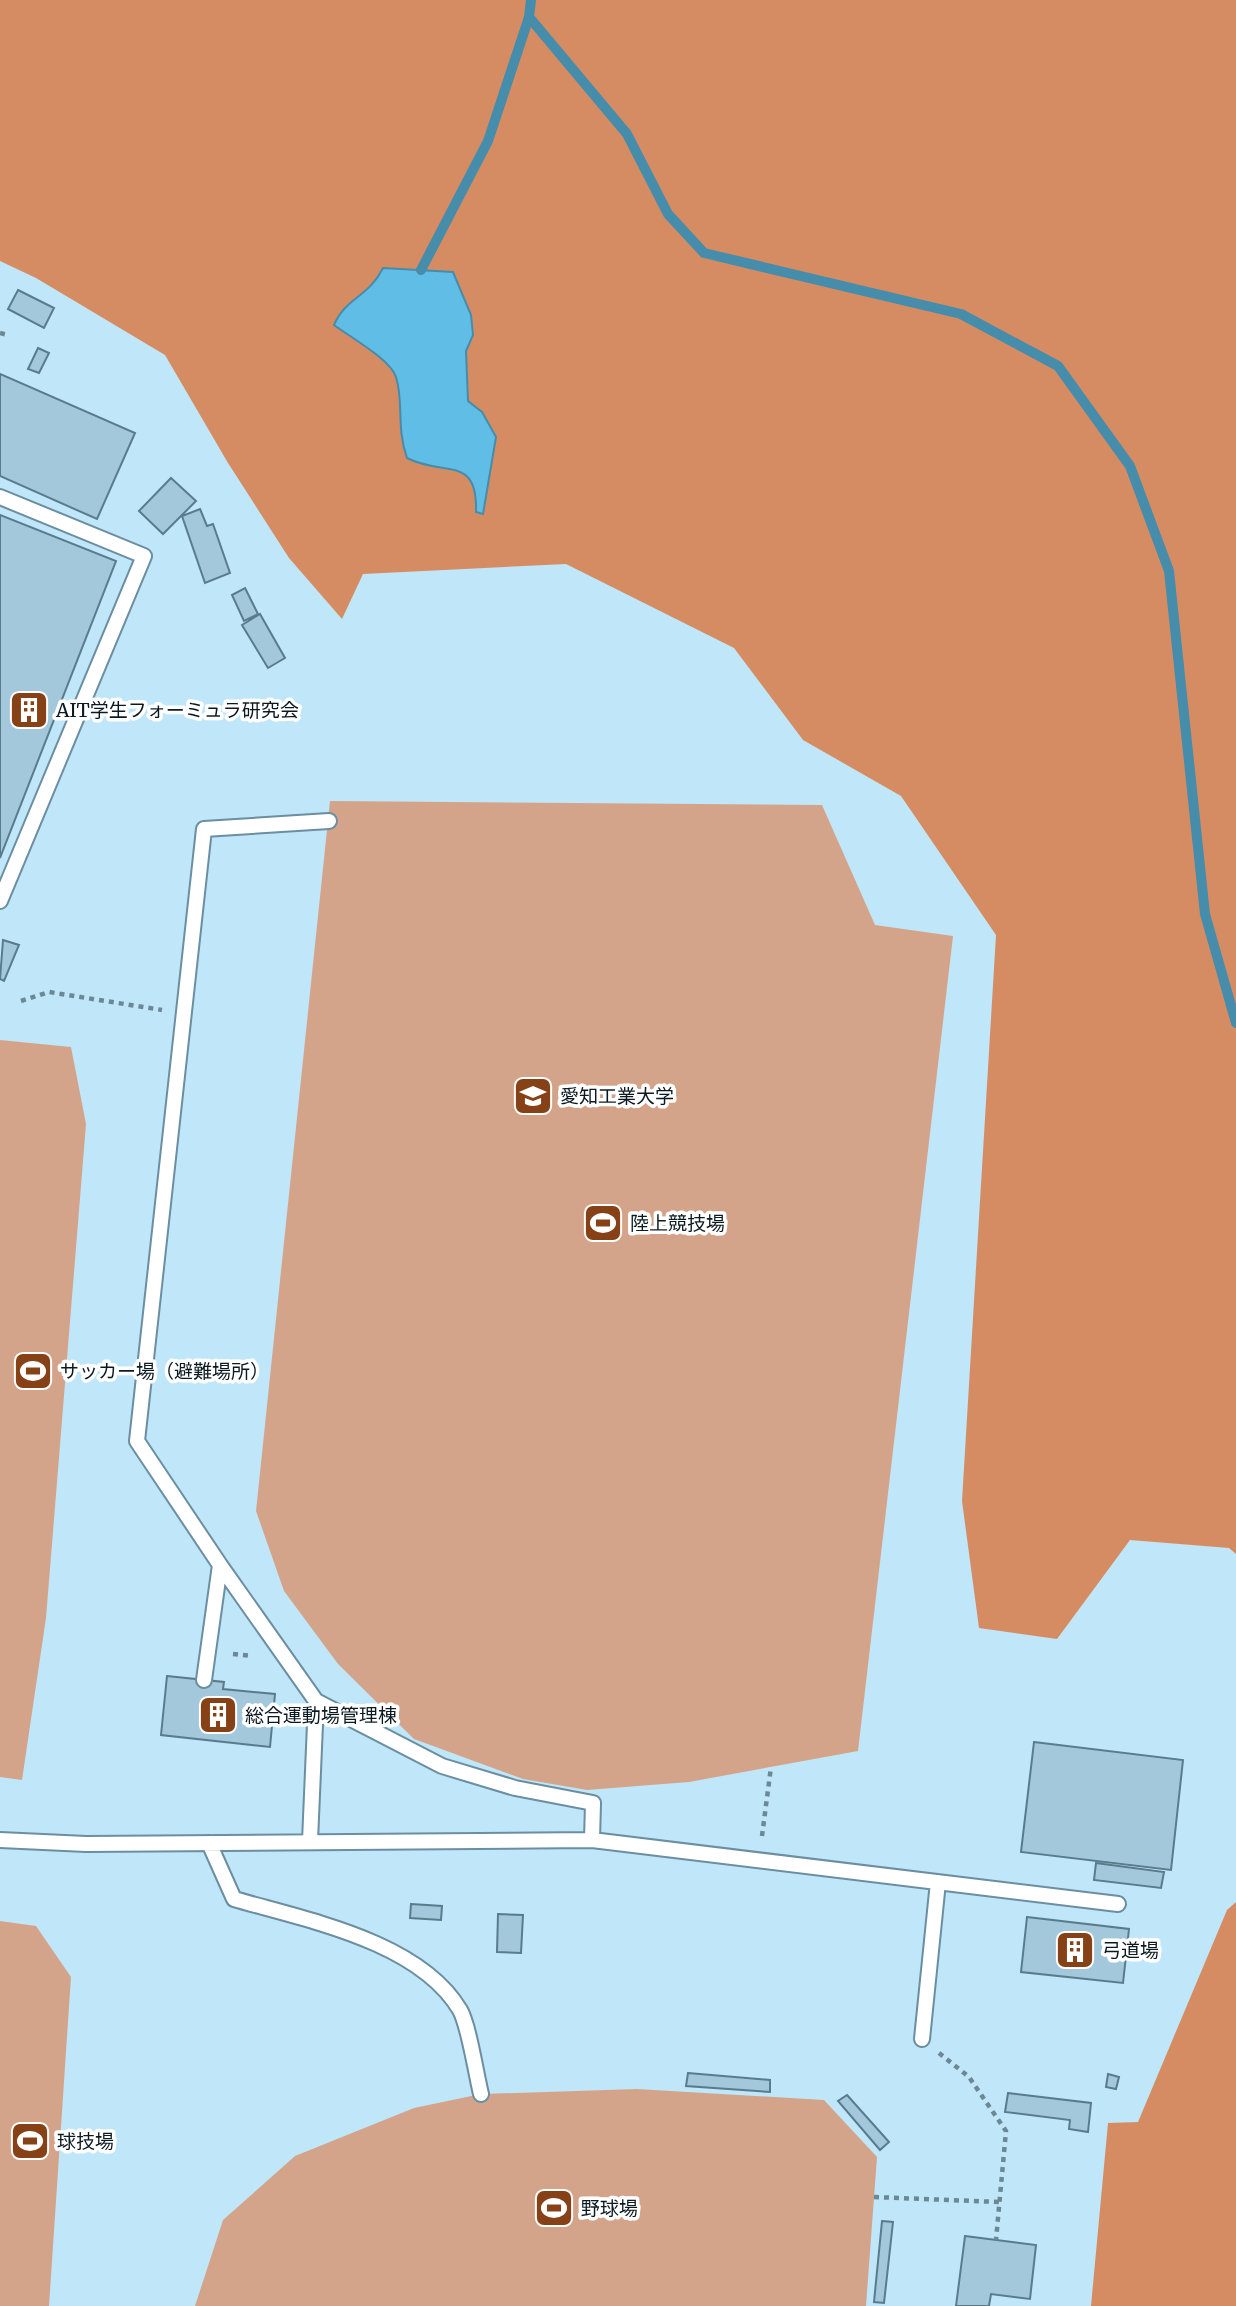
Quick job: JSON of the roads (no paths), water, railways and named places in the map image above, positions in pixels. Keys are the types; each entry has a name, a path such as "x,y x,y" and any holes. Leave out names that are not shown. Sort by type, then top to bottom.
{"lane":[{"path":"0,497 144,556 0,901"},
{"path":"329,821 204,829 137,1441 316,1701 442,1766 515,1788 593,1803 592,1840"},
{"path":"204,1679 220,1564"},
{"path":"310,1841 316,1701"},
{"path":"0,1840 209,1843 310,1841 337,1844 592,1840 1118,1904"},
{"path":"209,1843 234,1899 377,1942 424,1971 460,2011 481,2094"},
{"path":"922,2039 938,1882"}],"water":[{"path":"383,268 453,272 471,315 473,335 466,351 468,401 482,412 496,437 483,514 476,512 475,494 465,474 407,458 396,377 378,356 334,325 345,308 371,285"}],"waterway":[{"path":"531,0 529,17 627,134 668,214 704,253 961,314 1058,366 1130,466 1169,571 1205,914 1236,1023"},
{"path":"421,270 488,141 529,17"}],"place":[{"name":"AIT学生フォーミュラ研究会","path":"29,710"},
{"name":"愛知工業大学","path":"533,1096"},
{"name":"陸上競技場","path":"603,1223"},
{"name":"サッカー場（避難場所）","path":"33,1371"},
{"name":"総合運動場管理棟","path":"218,1715"},
{"name":"弓道場","path":"1075,1950"},
{"name":"球技場","path":"30,2141"},
{"name":"野球場","path":"554,2208"}]}
